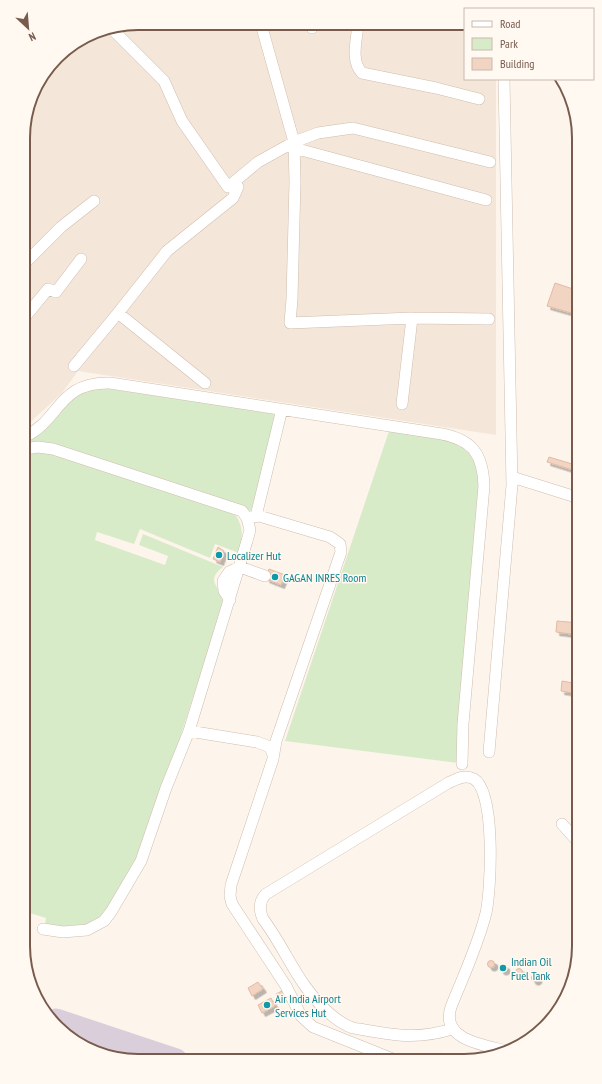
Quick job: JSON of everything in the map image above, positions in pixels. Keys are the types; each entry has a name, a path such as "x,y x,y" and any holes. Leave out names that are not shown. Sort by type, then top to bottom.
{"street":[{"path":"263,30 294,145 293,260 290,323 412,318 489,319"},
{"path":"357,30 355,56 357,67 362,73 436,88 479,99"},
{"path":"116,33 164,82 182,121 228,187"},
{"path":"489,752 512,477 504,80"},
{"path":"228,187 258,162 318,133 353,128 490,162"},
{"path":"294,145 486,200"},
{"path":"74,366 167,250 233,198 238,187 228,187"},
{"path":"30,258 61,227 94,201"},
{"path":"30,311 48,289 56,292 81,260"},
{"path":"118,313 205,383"},
{"path":"402,404 412,318"},
{"path":"30,434 36,430 70,393 81,387 96,382 453,436 469,444 480,459 484,486 463,724 462,764"},
{"path":"43,929 62,932 87,930 104,921 111,912 141,861 166,788 189,731 230,600 282,409"},
{"path":"30,448 38,447 53,449 242,511 252,517 333,538 338,542 341,549 276,741 273,755 231,885 230,896 232,904 286,986 305,1020 313,1027 380,1054"},
{"path":"512,477 572,496"},
{"path":"240,567 265,576"},
{"path":"189,731 257,742 270,747 273,755"},
{"path":"452,1029 427,1036 412,1037 379,1033 354,1028 344,1024 315,999 306,987 263,919 260,908 262,900 266,894 448,783 465,777 473,778 478,782 486,804 489,826 490,885 484,919 449,1012 449,1023 458,1035 497,1048"},
{"path":"562,824 572,835"}],"shaded area":[{"path":"138,30 464,30 464,80 496,80 496,435 78,371 62,393 30,422 31,124 38,97 48,78 67,57 90,41 110,34"}],"green space":[{"path":"97,387 277,414 251,511 50,445 30,446 30,434 75,396"},
{"path":"389,431 432,437 446,440 458,445 468,453 475,464 479,479 459,725 458,763 285,741"},
{"path":"38,450 234,513 240,523 242,532 239,553 215,544 210,558 140,529 134,544 97,532 95,540 165,565 168,556 139,545 143,534 223,567 217,572 214,581 222,598 223,604 151,828 122,888 98,921 79,930 45,925 46,918 30,913 30,451"}],"building":[{"path":"555,283 572,289 572,313 547,306"},
{"path":"549,457 572,464 572,470 547,462"},
{"name":"Localizer Hut","path":"218,547 224,551 220,562 213,559"},
{"name":"GAGAN INRES Room","path":"269,569 285,575 281,585 266,579"},
{"path":"557,621 572,622 572,634 556,632"},
{"path":"562,681 572,683 572,693 561,691"},
{"path":"491,960 494,961 494,967 491,968 488,967 487,964 488,961"},
{"path":"503,964 506,965 506,971 503,972 500,971 499,968 500,965"},
{"path":"519,968 522,969 522,975 519,976 516,975 515,972 516,969"},
{"path":"535,974 538,975 538,981 535,982 532,981 531,978 532,975"},
{"name":"Air India Airport Services Hut","path":"258,982 263,989 252,996 248,988"},
{"name":"Air India Airport Services Hut","path":"284,990 287,995 279,999 276,994"},
{"name":"Air India Airport Services Hut","path":"271,998 275,1006 262,1013 258,1005"}],"taxiway":[{"path":"62,1022 158,1054"}],"place":[{"name":"Localizer Hut","path":"219,555"},
{"name":"GAGAN INRES Room","path":"275,577"},
{"name":"Indian Oil Fuel Tank","path":"503,968"},
{"name":"Air India Airport Services Hut","path":"267,1005"}]}
